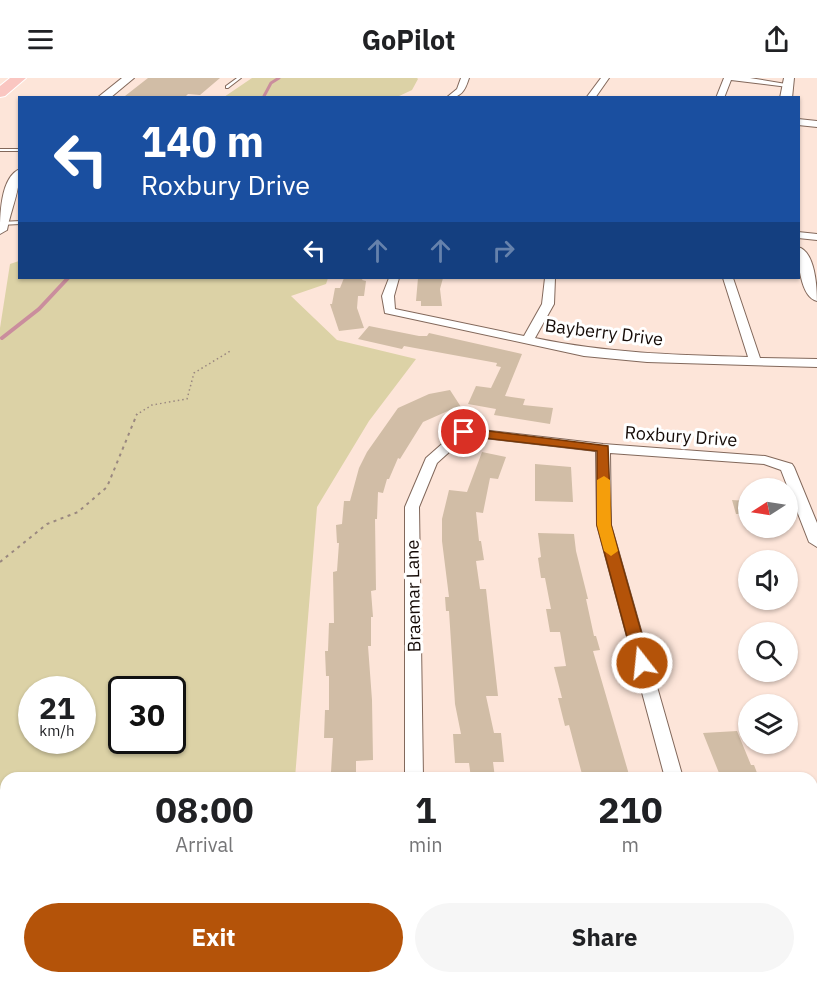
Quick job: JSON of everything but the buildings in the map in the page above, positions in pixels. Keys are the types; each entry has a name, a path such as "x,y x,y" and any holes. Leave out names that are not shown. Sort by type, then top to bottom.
{"highway":[{"path":"0,93 19,78"}],"street":[{"path":"105,96 129,78"},
{"path":"453,96 461,90 465,78"},
{"path":"591,96 604,78"},
{"path":"721,96 729,78 789,82"},
{"path":"800,122 817,124"},
{"path":"1,227 5,206 18,177"},
{"path":"800,235 817,237"},
{"path":"800,256 817,296"},
{"name":"Bayberry Drive","path":"393,279 388,296 389,311 584,352 646,358 817,363"},
{"path":"528,340 548,304 550,279"},
{"path":"728,279 755,361"},
{"name":"Roxbury Drive","path":"464,432 603,448 765,460 787,466 817,542"},
{"name":"Braemar Lane","path":"414,772 412,507 431,462 464,432"},
{"path":"603,448 604,525 672,772"}],"lane":[{"path":"227,87 239,78"},
{"path":"0,150 18,150"},
{"path":"1,227 18,223"}],"path":[{"path":"0,562 47,524 78,512 107,487 137,413 152,405 187,399 194,373 232,350"}],"shaded area":[{"path":"252,78 418,79 412,90 399,96 225,96"},
{"path":"18,261 18,279 328,279 326,284 291,296 337,340 416,359 369,421 317,507 295,772 0,772 0,328 10,264"}],"waterway":[{"path":"264,96 271,83 279,78"},
{"path":"2,338 39,309 67,279"}],"slow traffic":[{"path":"604,480 604,525 611,551"}],"route":[{"path":"464,432 603,448 604,525 642,663"}]}
